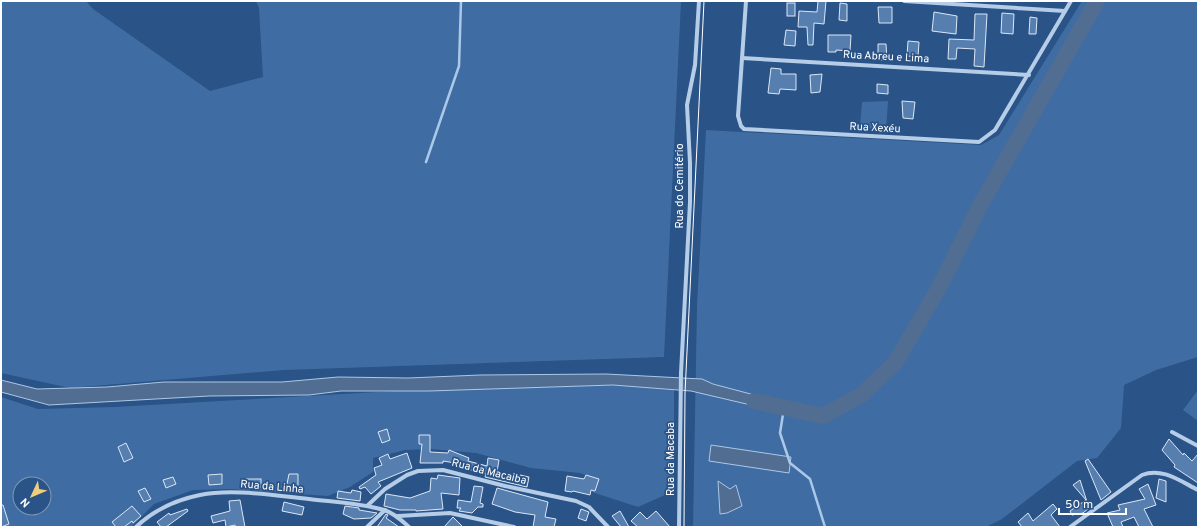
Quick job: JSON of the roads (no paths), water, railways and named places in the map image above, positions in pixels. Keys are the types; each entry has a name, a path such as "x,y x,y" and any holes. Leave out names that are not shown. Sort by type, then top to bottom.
{"street":[{"name":"Rua do Cemitério","path":"681,392 690,202 690,163 687,105 695,65 699,1"},
{"path":"742,58 746,1"},
{"path":"904,1 1065,11"},
{"path":"995,1 995,7"},
{"path":"1029,75 1071,1"},
{"name":"Rua Abreu e Lima","path":"742,58 1029,75"},
{"name":"Rua Xexéu","path":"742,58 738,116 741,126 751,131 979,142 984,140 995,130 1029,75"},
{"name":"Rua da Macaba","path":"679,527 681,392"},
{"path":"1172,432 1198,446"},
{"name":"Rua da Macaiba","path":"367,506 385,489 407,475 418,472 443,470 505,486 576,501 589,507 608,527"},
{"path":"1070,527 1131,483 1150,472 1164,473 1198,490"},
{"name":"Rua da Linha","path":"136,527 150,514 175,502 202,494 221,492 268,495 367,506 385,510 398,516 409,527"},
{"path":"366,527 385,510"},
{"path":"398,516 450,513 514,527"}],"waterway":[{"path":"426,162 459,66 461,1"},
{"path":"754,401 823,416 861,395 895,363 940,286 982,202 1097,1"},
{"path":"784,408 780,433 790,463 810,479 825,527"}],"tram line":[{"path":"684,527 685,393 704,1"}]}
